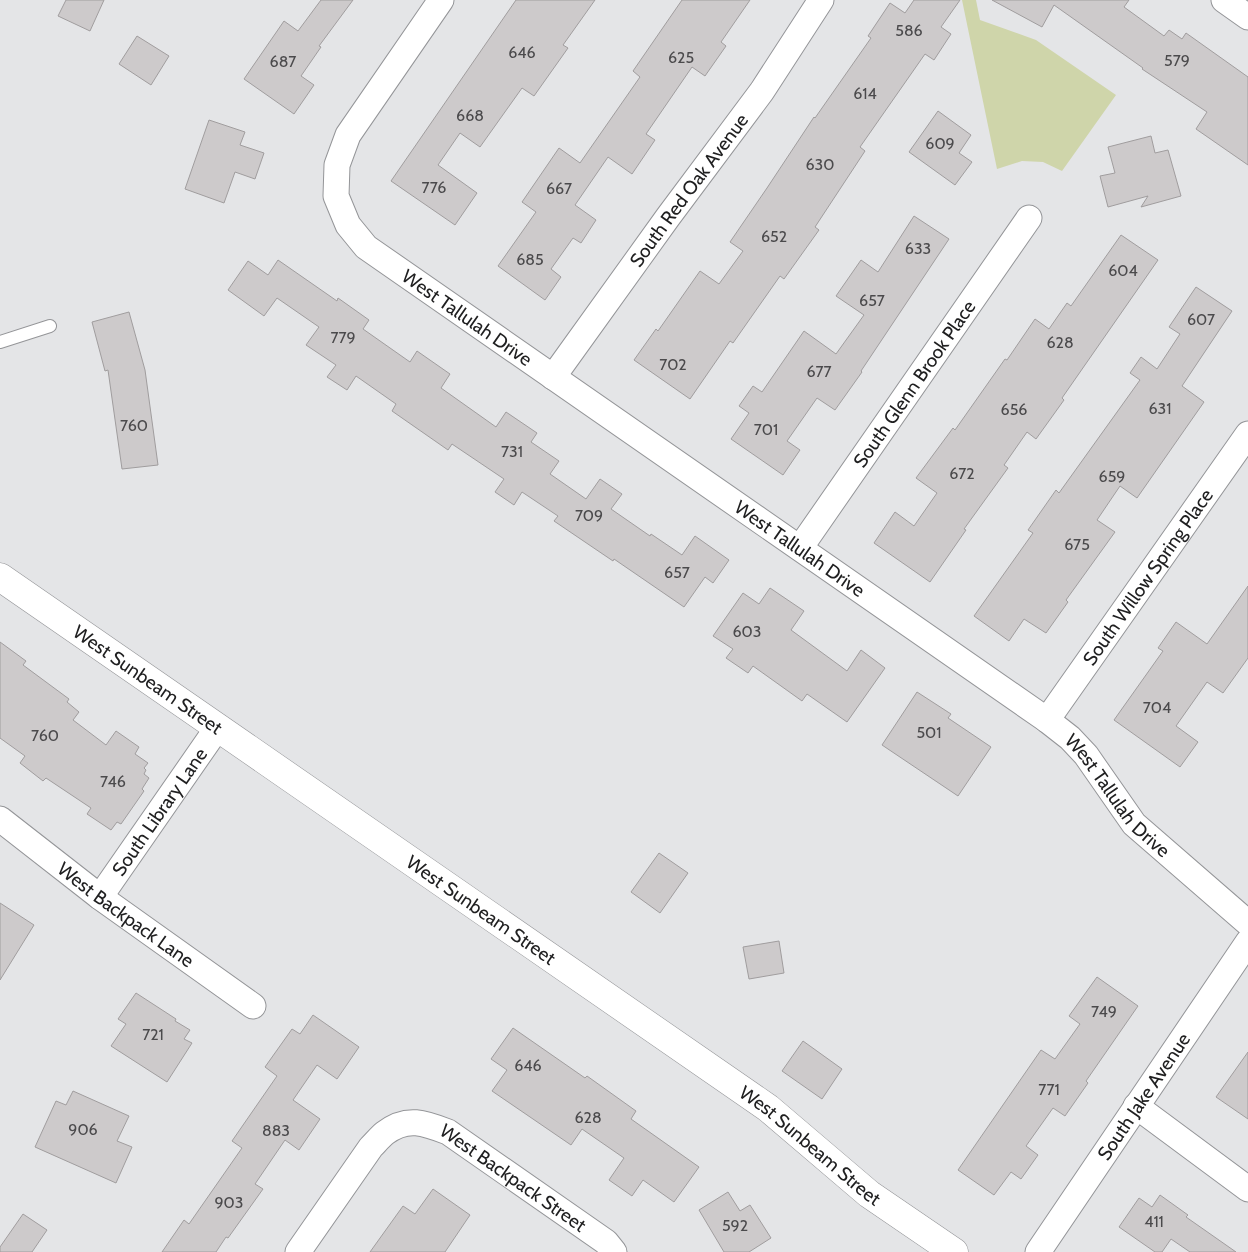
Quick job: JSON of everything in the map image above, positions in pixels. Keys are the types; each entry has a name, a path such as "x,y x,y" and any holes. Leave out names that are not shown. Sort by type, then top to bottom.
{"street":[{"name":"West Tallulah Drive","path":"441,0 348,135 337,165 336,196 348,225 366,247 1047,720 1070,738 1086,755 1134,824 1248,923"},
{"name":"South Red Oak Avenue","path":"553,377 668,217 762,91 821,0"},
{"path":"1224,0 1248,17"},
{"name":"South Glenn Brook Place","path":"800,548 1029,218"},
{"name":"South Willow Spring Place","path":"1047,720 1248,434"},
{"name":"West Sunbeam Street","path":"0,577 768,1108 869,1194 954,1252"},
{"name":"South Library Lane","path":"100,897 218,727"},
{"name":"West Backpack Lane","path":"0,819 100,897 253,1006"},
{"name":"South Jake Avenue","path":"1038,1252 1248,942"},
{"path":"1136,1106 1248,1189"},
{"name":"West Backpack Street","path":"298,1252 371,1147 386,1133 404,1123 426,1124 448,1132 606,1242 614,1252"}],"lane":[{"path":"0,342 50,326"}],"green space":[{"path":"962,0 976,0 980,20 1036,40 1116,95 1062,171 1043,162 1022,161 997,169"}],"building":[{"path":"66,0 104,0 90,31 58,16"},
{"path":"321,0 353,0 319,46 321,47 301,76 314,85 294,114 244,79 284,21 298,31"},
{"path":"516,0 595,0 563,45 568,48 534,96 522,88 480,147 460,133 438,165 477,193 455,225 391,181"},
{"path":"682,0 750,0 721,42 726,46 705,76 692,67 646,134 655,140 632,174 608,157 575,205 596,220 581,243 573,238 551,269 561,277 545,300 498,266 536,212 522,202 559,148 580,163 640,77 633,71"},
{"path":"914,0 960,0 941,27 951,34 934,60 925,54 860,147 865,151 815,227 819,230 784,279 780,276 733,343 730,341 690,399 634,360 656,329 658,331 700,271 719,284 743,251 730,242 814,117 871,38 868,36 890,3 905,13"},
{"path":"992,0 1129,0 1124,7 1164,36 1169,30 1182,39 1186,33 1248,77 1248,165 1196,129 1207,112 1142,69 1054,5 1042,27"},
{"path":"137,36 169,56 151,85 119,64"},
{"path":"938,111 971,135 959,153 972,162 955,185 909,152"},
{"path":"209,120 245,132 240,145 264,153 255,179 235,172 224,203 185,189"},
{"path":"1151,136 1155,153 1168,150 1181,196 1141,207 1148,196 1108,207 1100,176 1115,173 1108,147"},
{"path":"914,216 949,239 835,410 817,398 787,441 800,450 783,475 731,439 749,413 739,406 753,386 762,392 804,331 836,354 864,315 836,296 861,260 878,272"},
{"path":"1121,235 1158,260 1062,398 1064,400 1036,439 1027,432 1004,465 1008,468 964,529 966,530 930,582 874,543 895,512 914,526 937,493 916,478 953,428 955,430 1035,319 1049,329 1067,303 1071,306"},
{"path":"278,260 337,301 338,298 369,320 363,329 410,362 417,351 450,374 441,388 496,427 506,412 537,433 531,442 559,461 550,474 586,499 600,479 622,494 611,509 650,536 651,534 682,555 695,536 729,560 713,583 705,577 684,607 554,521 558,516 522,492 514,505 495,492 504,479 452,444 448,450 392,411 396,404 356,376 347,390 327,377 336,365 306,345 319,327 277,298 264,316 228,290 248,261 268,275"},
{"path":"1196,287 1232,311 1182,386 1204,402 1137,498 1120,486 1097,520 1115,532 1066,600 1068,602 1046,633 1024,619 1009,641 974,616 1033,533 1028,530 1056,490 1059,493 1140,380 1130,373 1141,357 1157,369 1180,334 1169,327"},
{"path":"129,312 145,370 158,465 122,469 108,370 105,371 92,322"},
{"path":"1248,586 1248,658 1223,693 1207,682 1176,726 1198,742 1180,767 1114,720 1163,651 1158,648 1176,622 1207,644"},
{"path":"770,588 804,611 791,630 847,671 861,650 885,668 847,722 807,694 802,701 753,666 748,673 726,658 733,649 713,636 743,593 759,604"},
{"path":"0,642 26,661 23,665 69,699 67,702 79,712 73,720 106,745 116,731 139,747 135,754 148,763 144,768 146,770 144,774 149,778 142,789 144,791 121,824 117,822 111,830 87,814 91,808 46,778 43,781 20,763 25,756 0,738"},
{"path":"917,692 951,714 948,718 991,747 958,796 882,745"},
{"path":"659,853 688,873 660,913 631,892"},
{"path":"0,903 34,925 0,980"},
{"path":"779,941 784,973 749,979 743,947"},
{"path":"1097,977 1138,1006 1086,1081 1088,1083 1065,1116 1053,1108 1026,1146 1038,1155 1021,1179 1011,1172 994,1195 958,1170 1041,1050 1055,1059 1080,1024 1069,1016"},
{"path":"136,993 190,1030 184,1039 192,1043 167,1082 111,1046 126,1024 118,1019"},
{"path":"313,1015 359,1047 337,1079 317,1065 293,1100 320,1119 299,1150 285,1140 255,1184 263,1189 216,1252 162,1252 184,1220 189,1224 242,1148 232,1141 277,1076 265,1067 292,1029 300,1034"},
{"path":"513,1028 585,1078 587,1076 636,1111 631,1119 699,1167 674,1202 643,1180 632,1196 609,1180 624,1158 582,1129 571,1145 492,1091 507,1070 491,1059"},
{"path":"803,1041 842,1069 822,1099 782,1071"},
{"path":"1248,1052 1248,1119 1216,1097"},
{"path":"73,1091 129,1116 117,1141 132,1147 116,1183 35,1147 56,1101 66,1105"},
{"path":"433,1189 470,1215 445,1252 370,1252 403,1206 415,1214"},
{"path":"728,1192 740,1211 750,1205 771,1238 749,1252 724,1252 699,1210"},
{"path":"1160,1195 1188,1215 1186,1217 1236,1252 1190,1252 1171,1239 1162,1252 1155,1252 1119,1227 1139,1198 1152,1207"},
{"path":"23,1214 47,1230 32,1252 0,1252 0,1247"}]}
